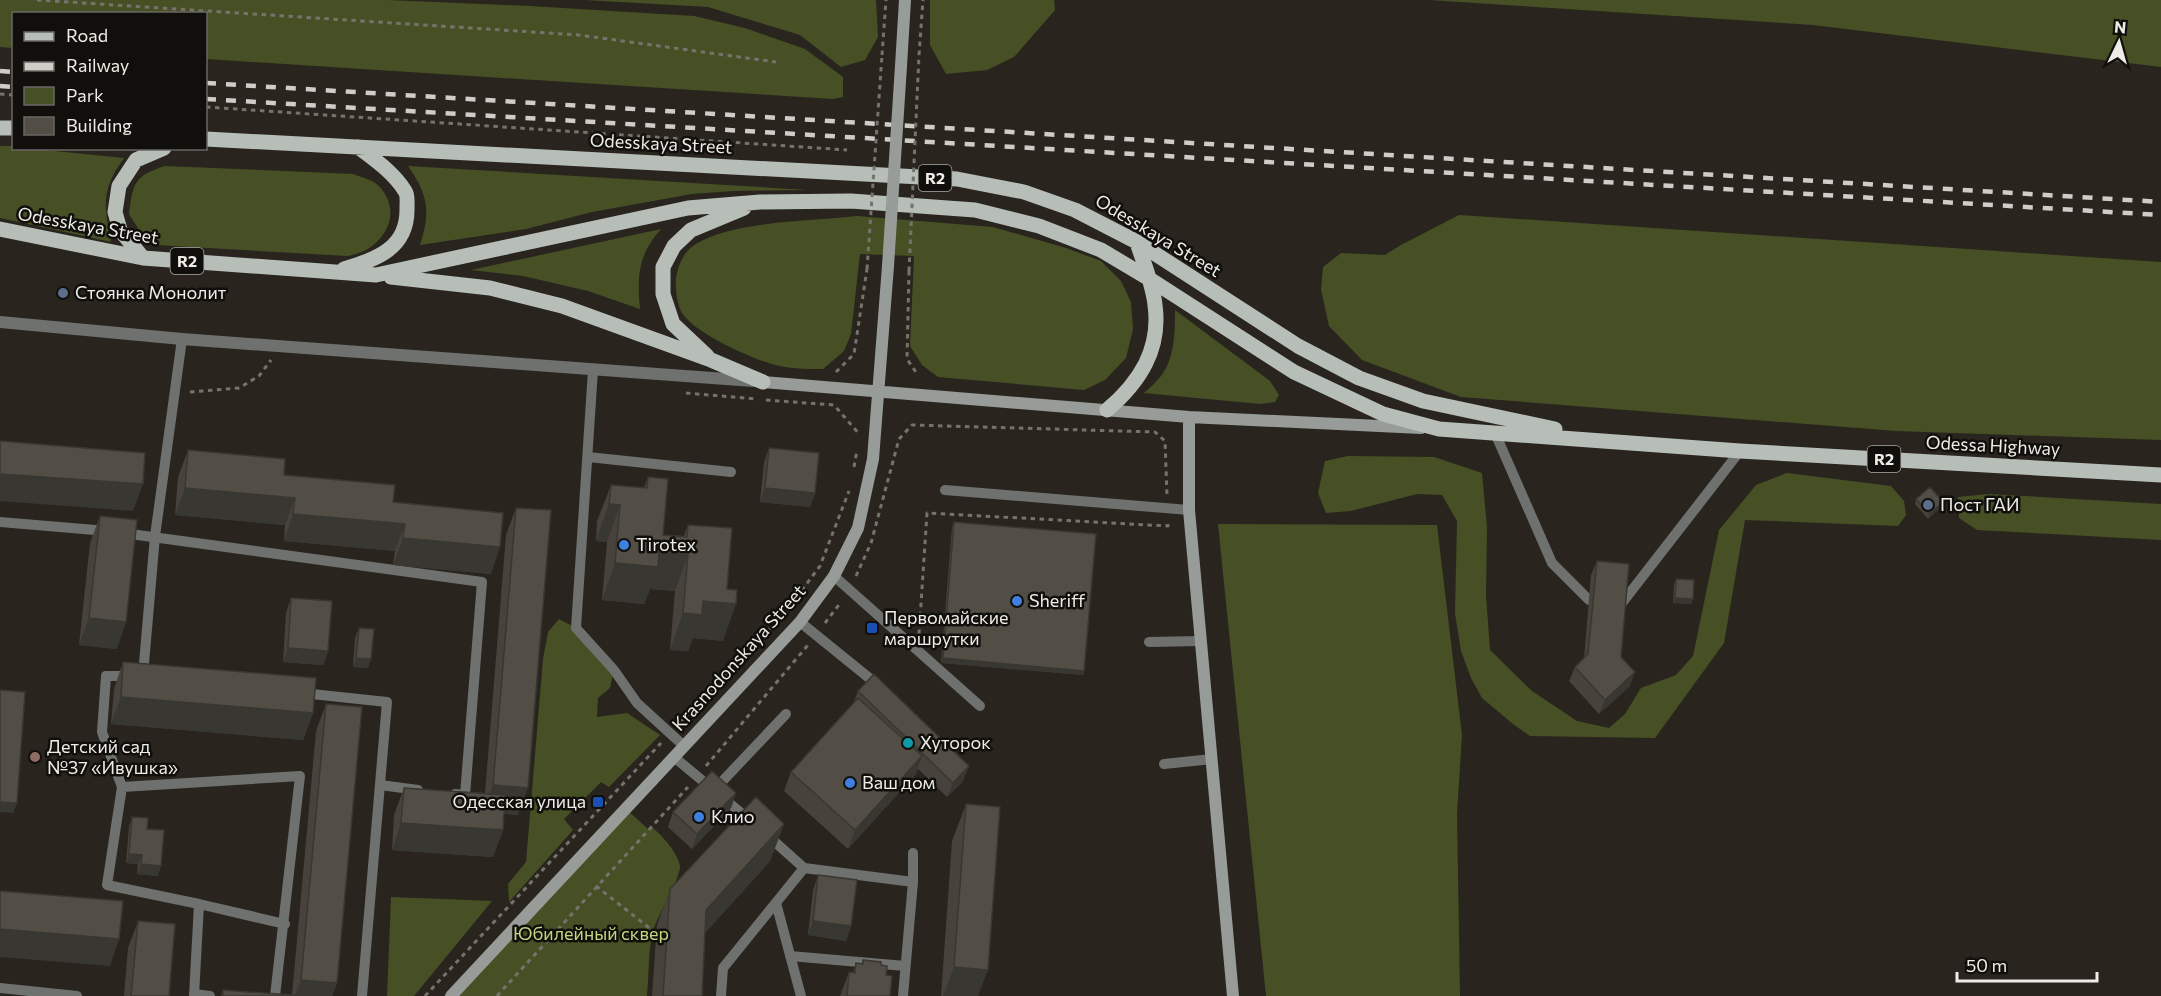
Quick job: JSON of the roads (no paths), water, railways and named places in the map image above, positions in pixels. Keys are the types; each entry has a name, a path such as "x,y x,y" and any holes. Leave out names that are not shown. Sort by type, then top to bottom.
{"main road":[{"name":"Odesskaya Street","path":"207,139 957,179 1024,192 1076,210 1137,242 1298,346 1359,378 1423,401 1608,440"},
{"path":"335,272 378,258 395,245 407,221 406,193 386,168 357,147"},
{"path":"142,258 120,230 115,212 119,186 136,160 159,150"},
{"name":"Odesskaya Street","path":"0,229 142,258 376,275 688,208 760,202 851,201 975,210 1039,226 1101,250 1294,372 1383,414 1439,429 1608,440"},
{"path":"711,360 673,324 663,294 663,267 674,246 691,230 760,202"},
{"path":"1107,410 1126,394 1138,378 1153,346 1156,325 1155,303 1137,242"},
{"path":"376,275 490,288 562,306 711,360 764,382"},
{"name":"Odessa Highway","path":"1608,440 1740,451 2161,475"}],"street":[{"name":"Krasnodonskaya Street","path":"451,996 800,622 834,576 858,528 873,459 880,392 905,0"},
{"path":"0,322 182,339 764,382"},
{"name":"Odesskaya Street","path":"764,382 1189,417 1439,429"},
{"path":"1189,417 1189,510 1233,996"}],"lane":[{"path":"143,676 155,536 182,339"},
{"path":"593,370 576,628 614,670 638,703 684,747"},
{"path":"1495,433 1552,563 1589,600"},
{"path":"1622,603 1740,451"},
{"path":"588,457 731,472"},
{"path":"945,490 1189,510"},
{"path":"0,522 155,536 482,582 465,795 380,785"},
{"path":"834,576 980,706"},
{"path":"800,622 890,695"},
{"path":"1149,642 1201,641"},
{"path":"155,678 106,676 102,732 122,787 107,885 285,924"},
{"path":"294,692 387,702 362,996"},
{"path":"715,789 786,714"},
{"path":"674,757 715,789 804,868 913,882"},
{"path":"1164,764 1212,759"},
{"path":"122,787 300,776 285,924 275,996"},
{"path":"903,996 913,882 913,853"},
{"path":"721,996 723,968 804,868"},
{"path":"776,903 801,996"},
{"path":"199,904 194,995 210,996"},
{"path":"790,956 905,966"},
{"path":"0,988 77,996"}],"railway":[{"path":"0,71 12,72"},
{"path":"207,83 2161,202"},
{"path":"0,86 12,87"},
{"path":"207,99 2161,215"}],"place":[{"name":"Стоянка Монолит","path":"63,293"},
{"name":"Пост ГАИ","path":"1928,505"},
{"name":"Tirotex","path":"624,545"},
{"name":"Sheriff","path":"1017,601"},
{"name":"Первомайские маршрутки","path":"872,628"},
{"name":"Хуторок","path":"908,743"},
{"name":"Детский сад №37 «Ивушка»","path":"35,757"},
{"name":"Ваш дом","path":"850,783"},
{"name":"Одесская улица","path":"598,802"},
{"name":"Клио","path":"699,817"}],"park label":[{"name":"Юбилейный сквер","path":"591,934"}]}
